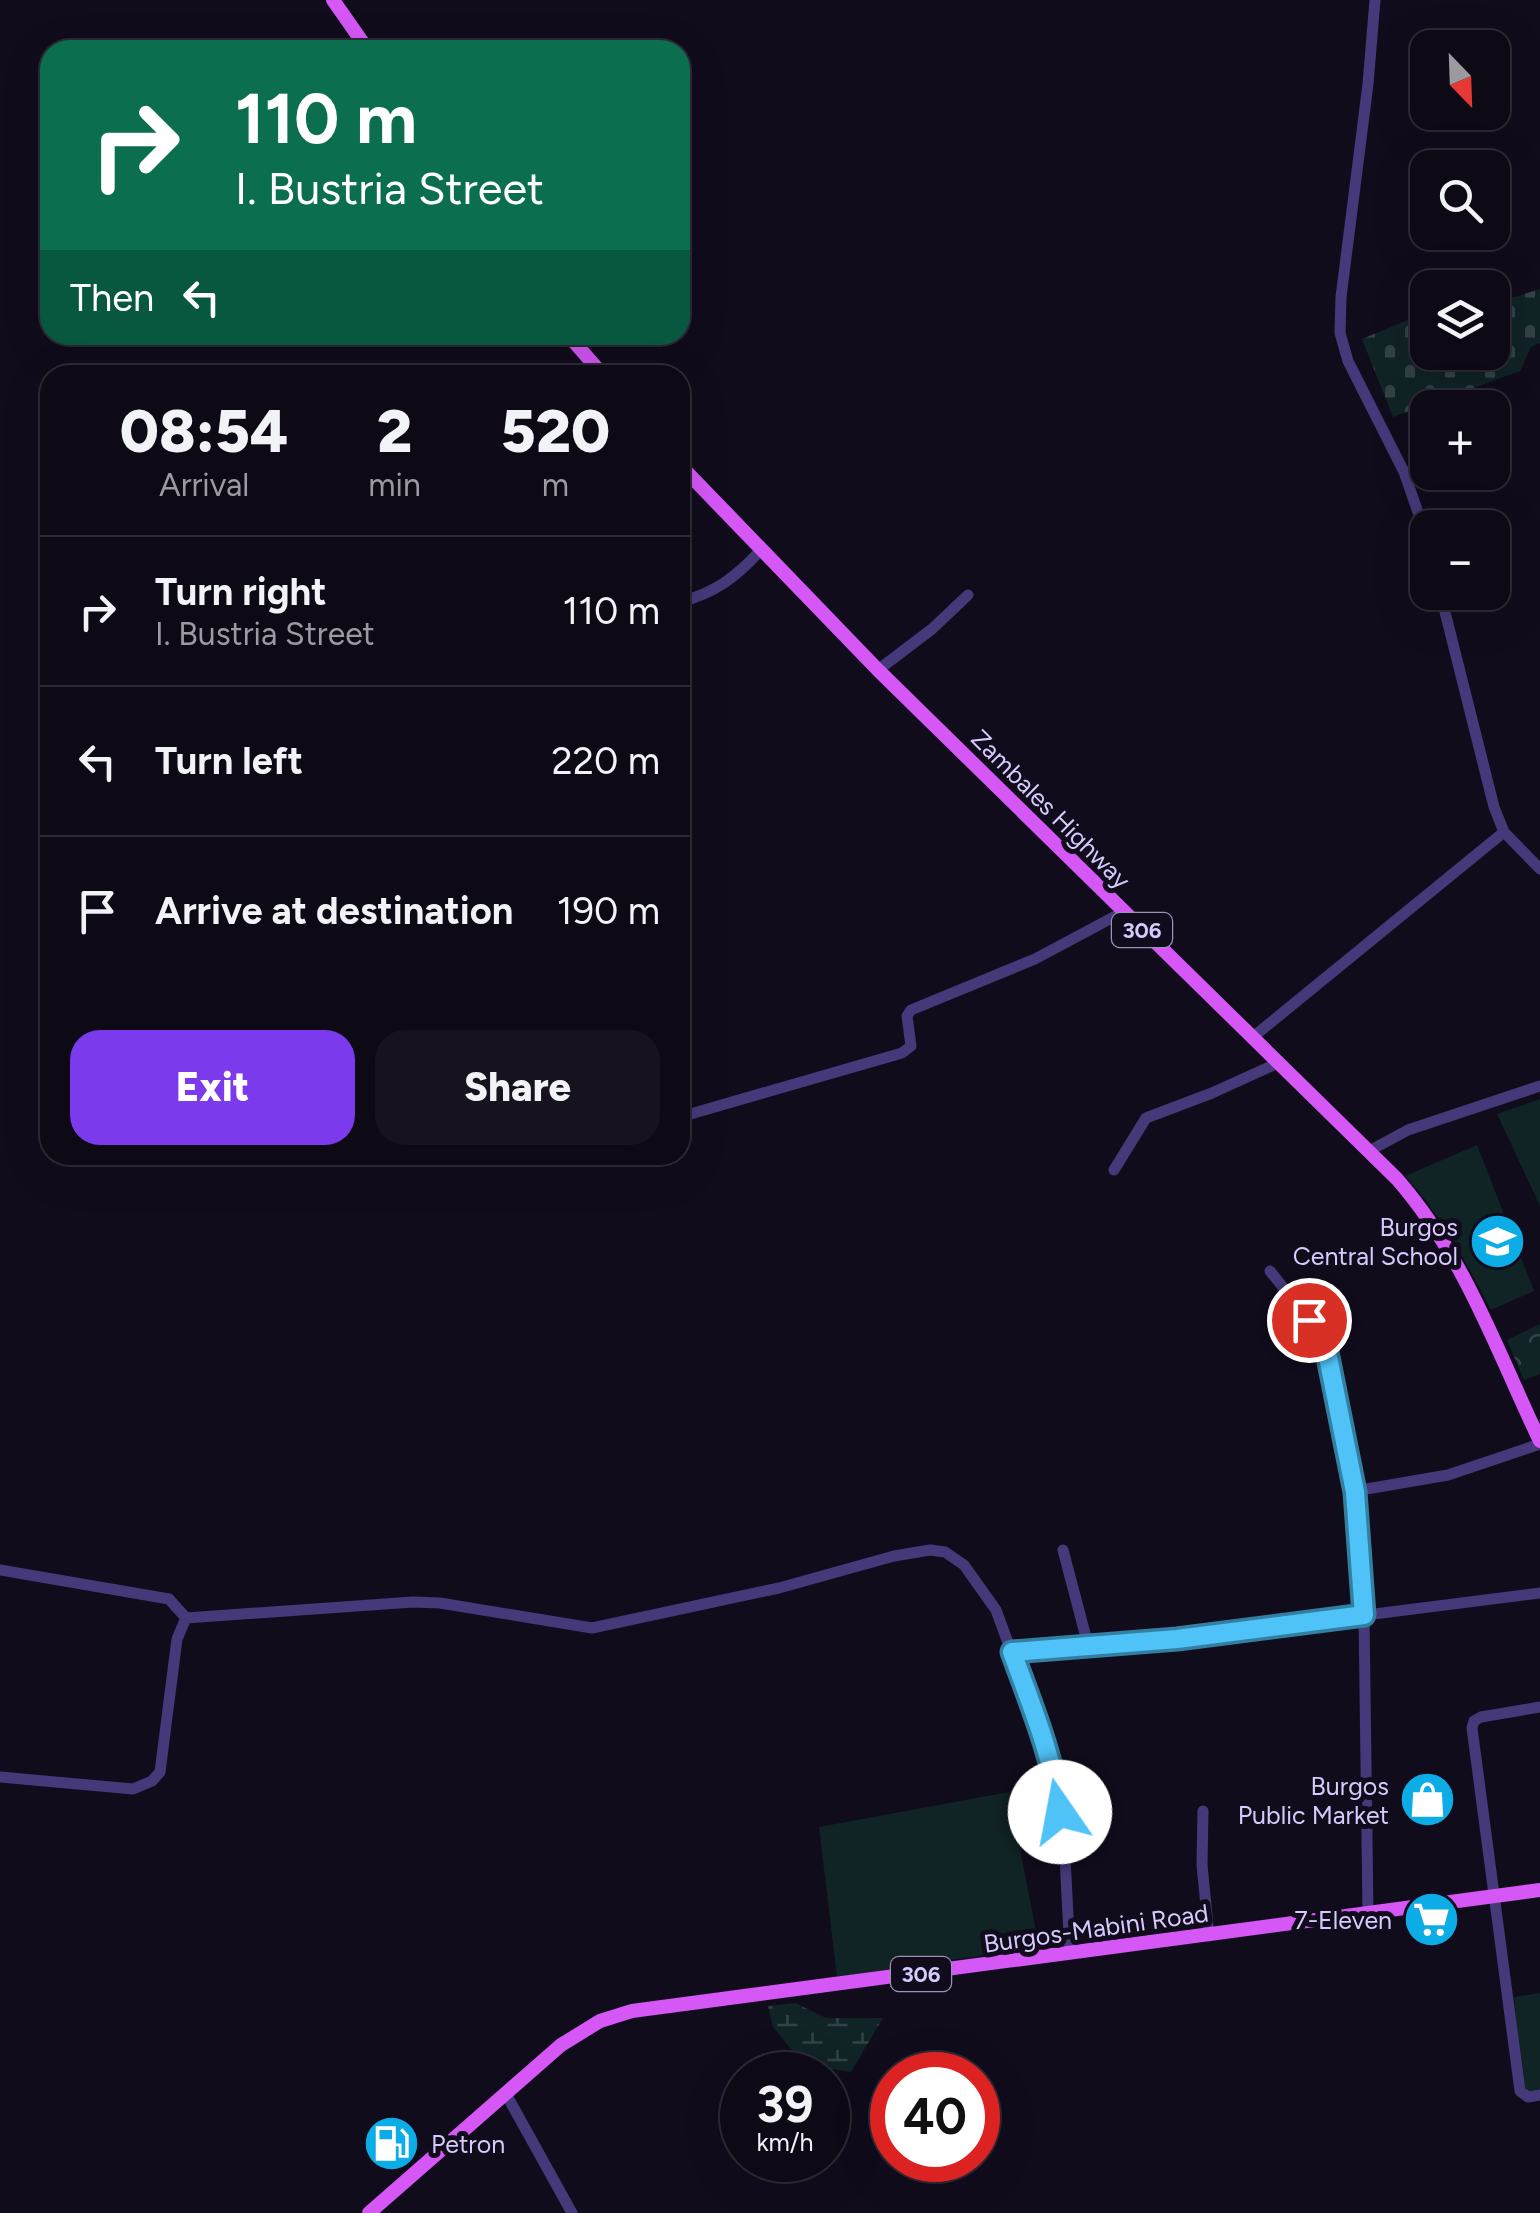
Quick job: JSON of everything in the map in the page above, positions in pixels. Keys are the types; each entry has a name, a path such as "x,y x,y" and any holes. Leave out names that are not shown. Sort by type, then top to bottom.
{"main road":[{"path":"334,0 361,40"},
{"path":"576,345 594,365"},
{"name":"Zambales Highway","path":"690,476 878,670 1369,1151 1428,1214 1533,1410 1540,1442"},
{"name":"Burgos-Mabini Road","path":"369,2213 561,2045 600,2021 632,2011 1540,1890"}],"street":[{"path":"1375,0 1340,334 1348,361 1420,510"},
{"path":"690,598 719,588 737,576 760,551"},
{"path":"878,670 932,629 968,595"},
{"path":"1445,610 1494,807 1504,832 1540,869"},
{"path":"1253,1038 1504,832"},
{"path":"690,1114 902,1053 911,1046 907,1020 910,1010 1035,959 1123,912"},
{"path":"1114,1170 1146,1118 1278,1063"},
{"path":"1369,1151 1408,1130 1540,1086"},
{"path":"1270,1271 1323,1337 1355,1492 1364,1615 1368,1913"},
{"path":"1355,1492 1448,1475 1540,1442"},
{"path":"186,1618 413,1602 592,1628 780,1588 894,1556 930,1550 945,1552 964,1565 996,1610 1057,1786 1070,1954"},
{"path":"1064,1550 1088,1646"},
{"path":"0,1570 170,1598 186,1618"},
{"path":"1012,1652 1177,1639 1540,1593"},
{"path":"0,1777 133,1789 152,1781 160,1772 177,1639 186,1618"},
{"path":"1540,1706 1482,1716 1472,1728 1520,2091 1528,2097 1540,2095"},
{"path":"1204,1811 1202,1864 1209,1936"},
{"path":"506,2094 572,2213"}],"green space":[{"path":"1540,289 1540,343 1531,347 1520,371 1468,390 1410,390 1410,411 1393,417 1362,339 1410,319 1410,370 1510,370 1510,297"},
{"path":"1540,1099 1540,1206 1497,1114"},
{"path":"1477,1145 1534,1291 1491,1310 1442,1223 1405,1176"},
{"path":"1540,1324 1540,1374 1524,1380 1507,1340"},
{"path":"1009,1792 1039,1947 837,1977 819,1827"},
{"path":"1540,1993 1540,2089 1522,2092 1514,1997"},
{"path":"795,2003 826,2018 883,2018 851,2072 850,2052 794,2052 773,2027 768,2006"}],"place":[{"name":"Burgos Central School","path":"1497,1241"},
{"name":"Burgos Public Market","path":"1428,1800"},
{"name":"7-Eleven","path":"1431,1920"},
{"name":"Petron","path":"392,2144"}],"route":[{"path":"1060,1812 1042,1735 1012,1652 1177,1639 1364,1615 1355,1492 1326,1347 1309,1320"}]}
